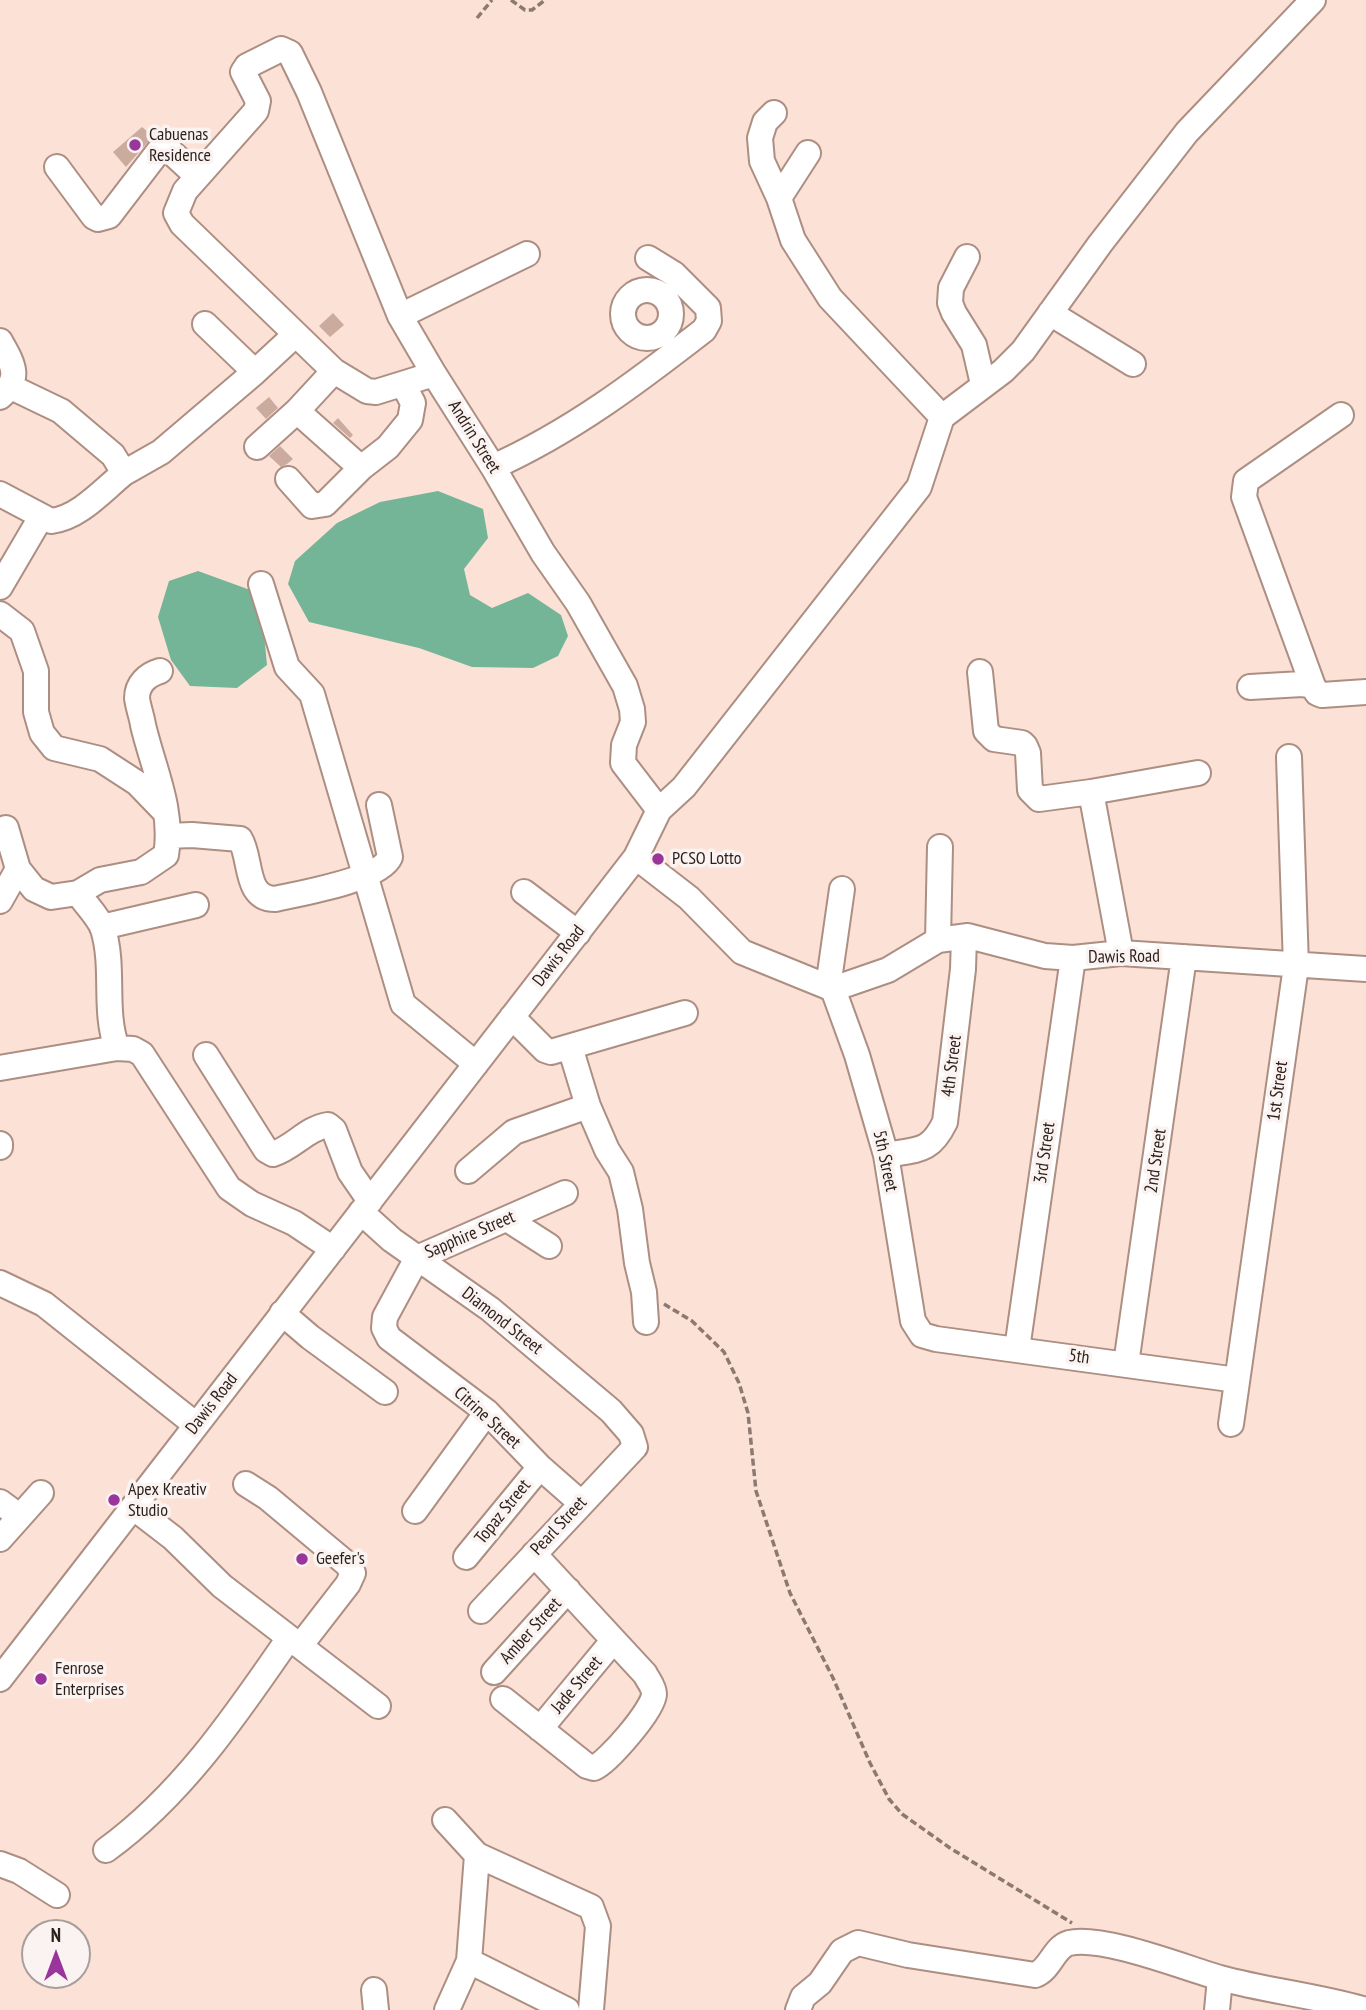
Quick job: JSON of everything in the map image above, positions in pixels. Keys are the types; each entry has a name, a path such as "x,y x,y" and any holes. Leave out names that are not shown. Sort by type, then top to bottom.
{"street":[{"path":"659,810 684,787 919,487 942,417 1003,371 1023,351 1100,244 1187,132 1313,0"},
{"name":"Andrin Street","path":"191,184 256,111 258,101 243,72 245,67 278,51 289,51 309,92 400,316 543,553 578,603 625,686 633,722 624,745 623,762 659,810"},
{"path":"774,113 765,122 760,138 762,161 779,198 793,240 819,284 942,417"},
{"path":"57,167 98,219 109,216 158,152 170,151 191,184 176,213 182,224 334,371 367,391 376,392 434,374"},
{"path":"779,198 808,153"},
{"path":"400,316 527,254"},
{"path":"967,257 951,288 950,303 974,345 983,384"},
{"path":"493,467 527,452 620,395 667,344 704,330 709,321 708,307 674,274 648,258"},
{"path":"1050,313 1133,364"},
{"path":"205,324 255,372"},
{"path":"0,494 51,522 69,516 124,473 161,452 295,335"},
{"path":"0,341 15,373 6,392 61,411 113,455 124,473"},
{"path":"257,447 297,411 334,371"},
{"path":"288,479 313,506 325,505 360,468 388,447 410,420 413,403 404,384"},
{"path":"297,411 360,468"},
{"path":"1341,415 1246,481 1244,497 1317,694 1366,692"},
{"path":"0,587 41,517"},
{"path":"261,584 287,667 312,694 403,1004 476,1064"},
{"path":"0,614 22,631 36,671 36,712 42,733 54,748 100,759 137,783 167,824 192,835 240,839 244,846 248,874 260,895 268,900 366,877 381,868 390,857 379,805"},
{"path":"6,828 18,869 34,889 51,897 78,893 100,880 141,872 166,855 167,824 163,791 147,743 137,697 141,683 149,674 160,671"},
{"path":"980,672 986,731 993,739 1022,743 1025,746 1028,753 1030,790 1039,799 1198,773"},
{"path":"1250,687 1303,684 1312,686"},
{"name":"1st Street","path":"1231,1423 1296,966 1289,757"},
{"path":"1091,792 1121,953"},
{"name":"Dawis Road","path":"0,1679 636,857 659,810"},
{"path":"939,940 940,847"},
{"path":"636,857 689,898 742,951 830,988 842,889"},
{"path":"0,901 18,869"},
{"path":"524,892 578,933"},
{"path":"78,893 102,927 110,974 112,1035 117,1048"},
{"path":"102,927 196,905"},
{"name":"Dawis Road","path":"830,988 888,970 939,940 964,937 1045,956 1073,958 1121,953 1366,969"},
{"name":"4th Street","path":"886,1155 922,1149 937,1139 945,1122 963,969 964,937"},
{"name":"2nd Street","path":"1126,1364 1185,957"},
{"name":"3rd Street","path":"1017,1349 1073,958"},
{"name":"5th Street","path":"830,988 857,1055 886,1155 913,1321 922,1335"},
{"path":"512,1017 545,1051 551,1052 685,1013"},
{"path":"570,1047 588,1106 607,1150 621,1172 644,1292 646,1322"},
{"path":"0,1068 117,1048 133,1049 142,1054 229,1188 252,1204 294,1223 333,1249"},
{"name":"Diamond Street","path":"205,1055 266,1150 273,1154 282,1151 318,1126 328,1125 334,1130 365,1207 392,1240 490,1309 611,1411 634,1440"},
{"path":"468,1171 514,1132 588,1106"},
{"name":"Sapphire Street","path":"389,1338 384,1328 385,1317 417,1258 565,1193"},
{"path":"507,1219 549,1247"},
{"path":"0,1283 44,1304 196,1425"},
{"path":"282,1313 310,1338 385,1392"},
{"name":"5th","path":"922,1335 1237,1380"},
{"name":"Citrine Street","path":"389,1338 487,1412 540,1467 581,1503"},
{"path":"415,1511 487,1412"},
{"name":"Pearl Street","path":"481,1611 635,1447 634,1440"},
{"name":"Topaz Street","path":"466,1557 540,1467"},
{"path":"106,1850 132,1831 188,1773 295,1642 348,1584 353,1573 337,1555 268,1498 246,1484"},
{"path":"0,1539 9,1509 41,1493"},
{"path":"134,1508 173,1538 222,1586 378,1706"},
{"path":"503,1699 587,1766 594,1768 611,1756 649,1707 654,1692 645,1674 534,1554"},
{"name":"Amber Street","path":"495,1672 568,1590"},
{"name":"Jade Street","path":"540,1729 613,1641"},
{"path":"446,1820 477,1855 591,1908 598,1926 591,2010"},
{"path":"447,2010 469,1961 477,1855"},
{"path":"0,1864 19,1871 57,1895"},
{"path":"798,2010 803,1997 821,1983 842,1951 858,1943 908,1955 1035,1975 1043,1972 1063,1946 1071,1943 1105,1944 1220,1978 1337,2001 1366,2010"},
{"path":"469,1961 567,2010"},
{"path":"1216,2010 1220,1978"}],"path":[{"path":"477,18 492,0"},
{"path":"511,0 525,10 532,10 545,0"},
{"path":"644,1292 692,1321 724,1352 739,1383 748,1413 756,1491 790,1593 889,1799 902,1814 950,1848 1078,1927"}],"green space":[{"path":"438,491 483,509 488,538 464,569 470,595 492,608 528,593 561,615 568,636 558,656 533,668 472,667 419,648 309,622 288,584 295,561 337,523 380,502"},
{"path":"198,571 253,591 264,634 267,665 237,688 190,686 171,660 158,617 169,581"}],"building":[{"name":"Cabuenas Residence","path":"142,127 155,138 147,143 126,167 113,152"},
{"path":"333,313 344,325 330,337 319,326"},
{"path":"269,397 278,408 266,419 256,408"},
{"path":"338,418 353,435 350,438 333,423"},
{"path":"280,446 293,459 281,467 269,456"}],"place":[{"name":"Cabuenas Residence","path":"135,145"},
{"name":"PCSO Lotto","path":"658,859"},
{"name":"Apex Kreativ Studio","path":"114,1500"},
{"name":"Geefer's","path":"302,1559"},
{"name":"Fenrose Enterprises","path":"41,1679"}]}
